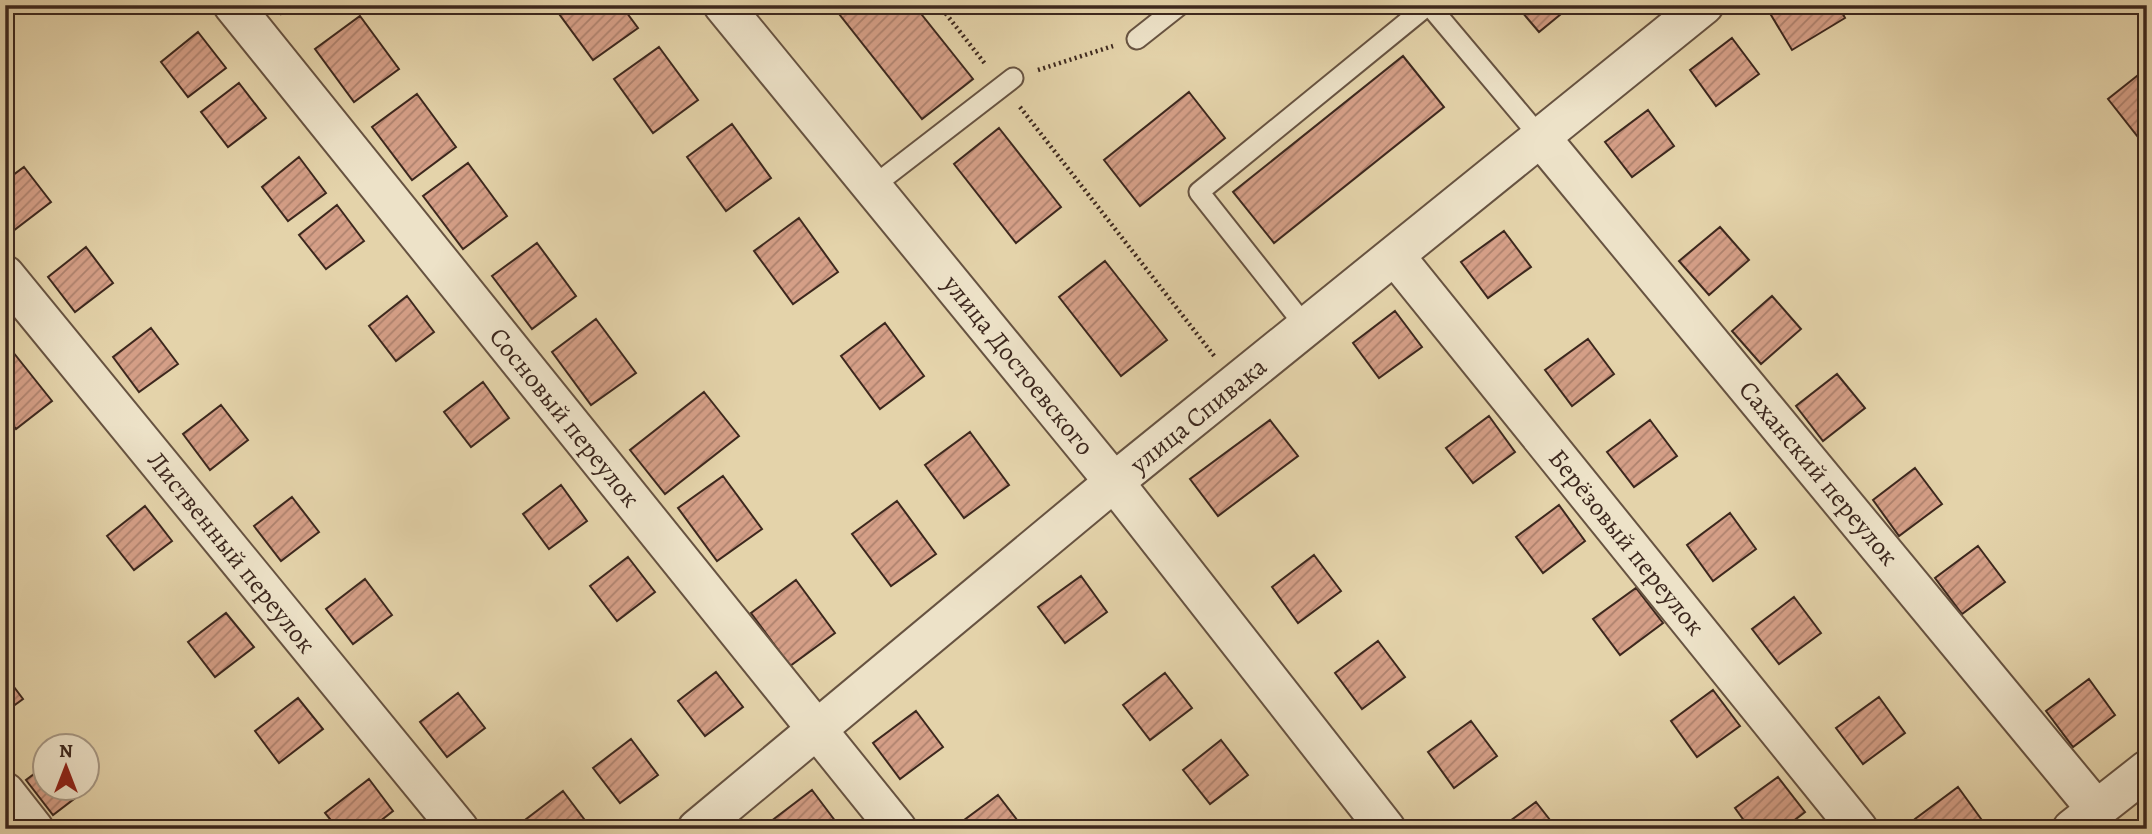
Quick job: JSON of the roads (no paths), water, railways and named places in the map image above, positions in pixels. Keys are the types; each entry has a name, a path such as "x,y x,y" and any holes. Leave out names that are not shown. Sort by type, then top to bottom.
{"street":[{"name":"Сосновый переулок","path":"233,5 897,829"},
{"name":"улица Достоевского","path":"723,5 1114,482 1386,829"},
{"name":"улица Спивака","path":"696,829 1114,482 1704,5"},
{"name":"Саханский переулок","path":"1541,138 2084,819"},
{"name":"Берёзовый переулок","path":"1395,256 1858,829"},
{"name":"Лиственный переулок","path":"5,275 459,829"},
{"path":"2084,819 2147,771"},
{"path":"5,792 34,829"}],"lane":[{"path":"1138,39 1180,5"},
{"path":"1306,327 1199,192 1429,5 1541,138"},
{"path":"872,187 1008,82"}]}
